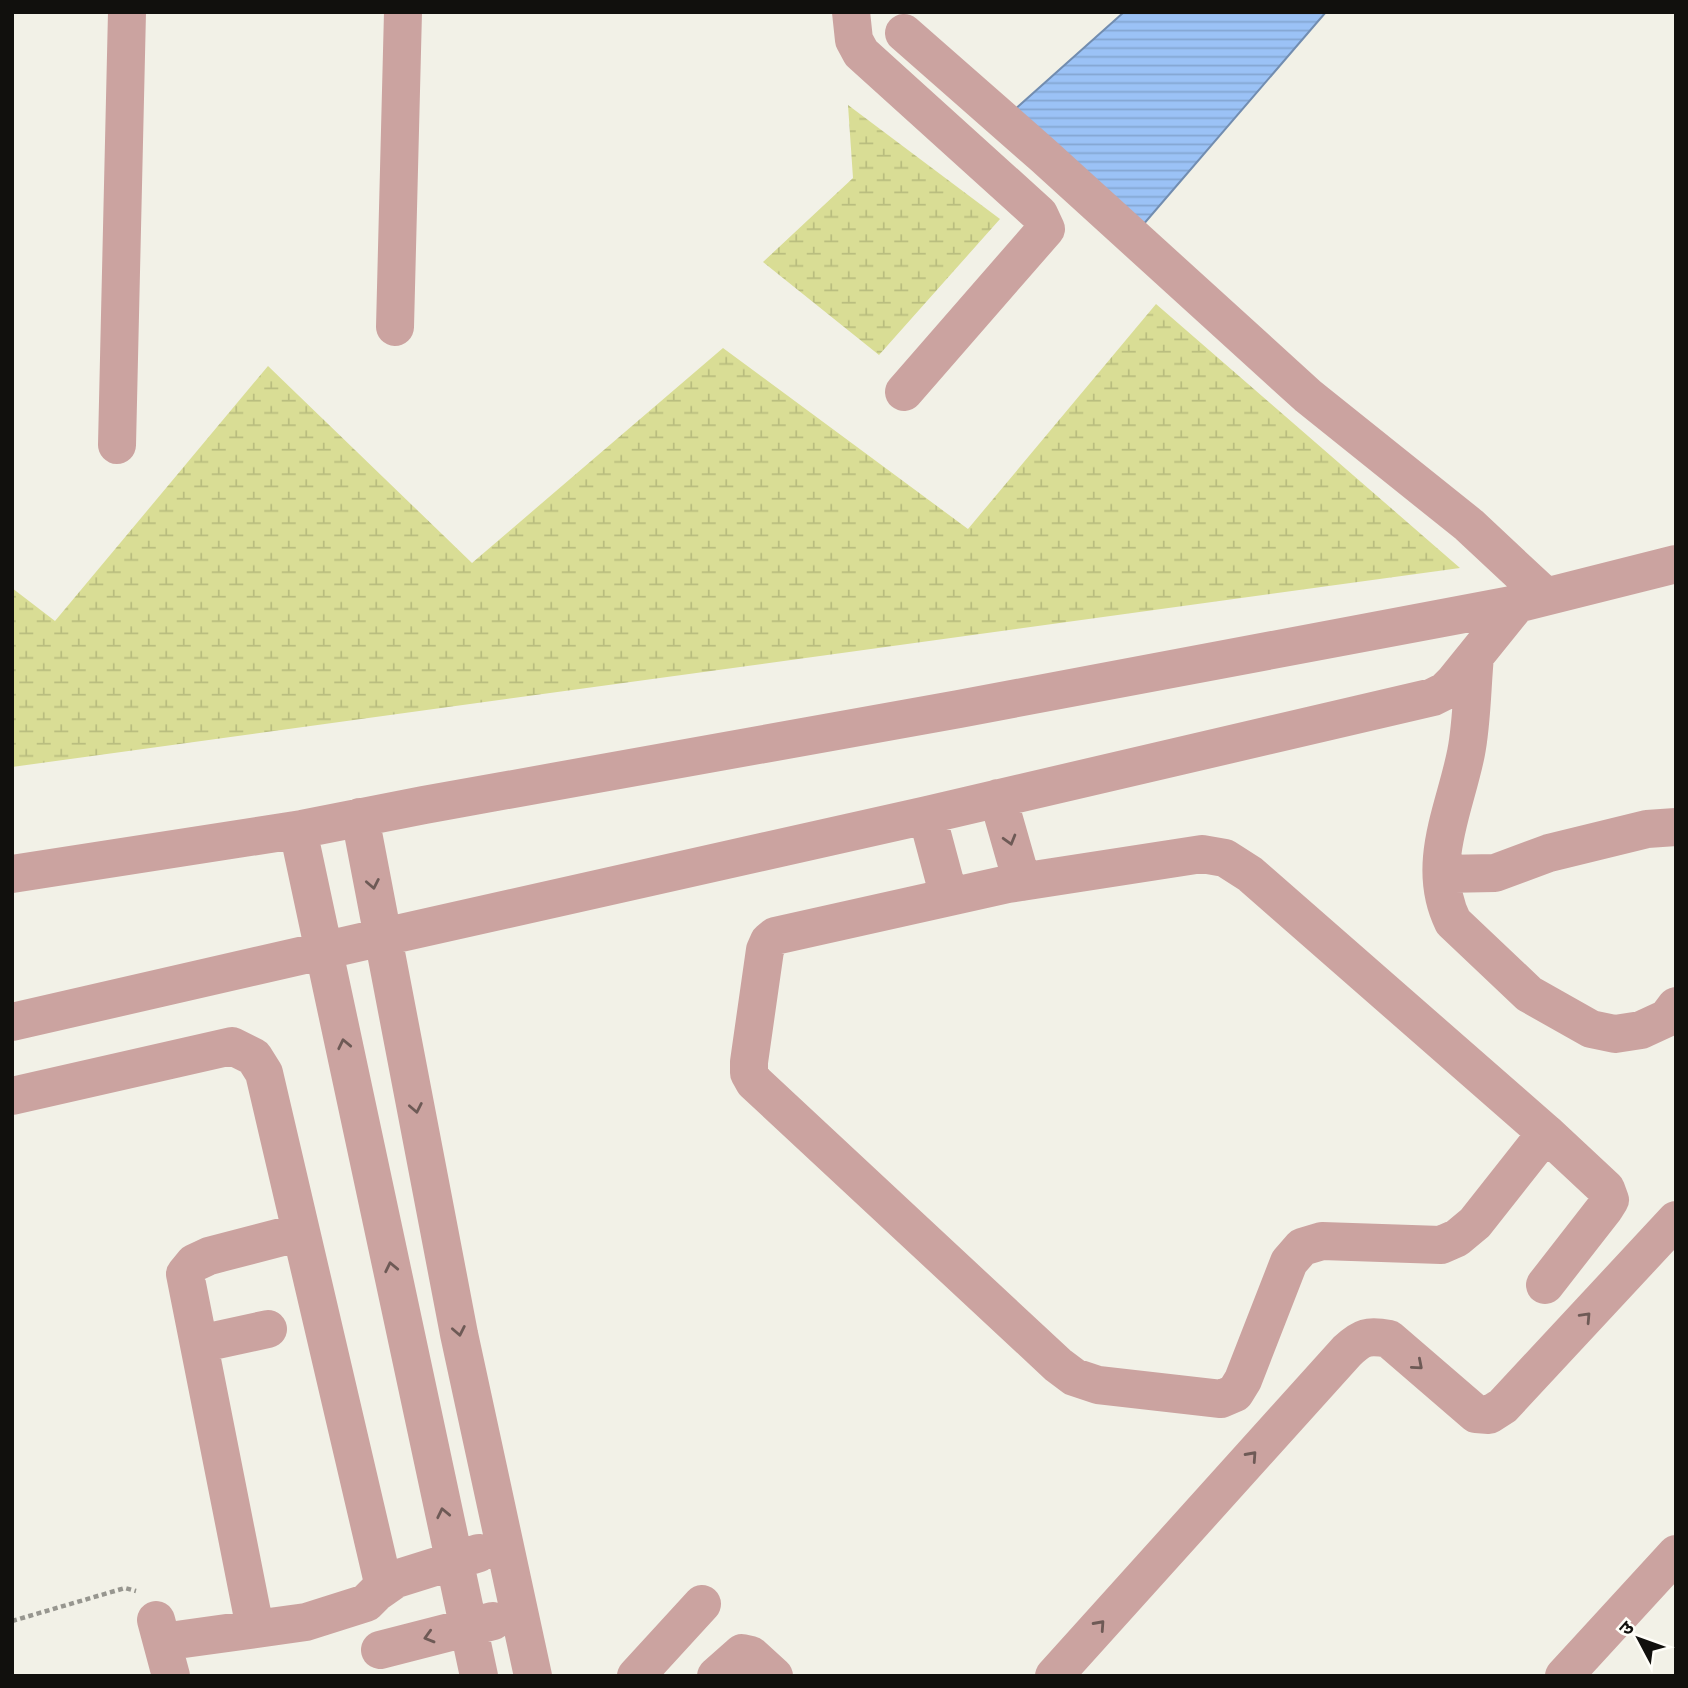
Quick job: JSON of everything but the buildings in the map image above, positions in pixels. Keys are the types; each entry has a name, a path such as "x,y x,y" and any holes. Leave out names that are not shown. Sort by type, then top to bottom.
{"street":[{"path":"117,445 127,12"},
{"path":"395,327 403,12"},
{"path":"850,12 854,40 861,53 1039,214 1046,229 904,392"},
{"path":"904,33 1308,396 1469,525 1531,600"},
{"path":"12,874 298,830 959,709 1531,600 1676,564"},
{"path":"12,1023 1433,697 1445,691 1475,656 1531,600"},
{"path":"1475,656 1466,752 1443,844 1442,874 1447,908 1453,922 1529,993 1591,1030 1615,1034 1641,1030 1667,1018 1676,1006"},
{"path":"998,798 1022,882"},
{"path":"927,815 949,897"},
{"path":"360,817 459,1334 533,1676"},
{"path":"1442,874 1495,873 1549,853 1647,829 1676,827"},
{"path":"298,830 479,1676"},
{"path":"1545,1285 1605,1208 1610,1200 1606,1189 1546,1133 1250,874 1225,858 1202,854 1022,882 784,933 768,941 765,950 748,1062 749,1073 754,1082 1058,1365 1074,1377 1098,1385 1221,1399 1235,1394 1243,1380 1289,1262 1302,1247 1322,1241 1441,1245 1457,1238 1475,1223 1546,1133"},
{"path":"12,1096 232,1046 254,1057 264,1073 301,1232 375,1595 382,1663 468,1626 519,1616"},
{"path":"1054,1676 1360,1339 1374,1336 1389,1339 1476,1414 1489,1415 1503,1406 1676,1220"},
{"path":"256,1629 185,1274 194,1264 209,1256 301,1232"},
{"path":"199,1343 268,1329"},
{"path":"163,1646 306,1622 375,1595 396,1579 504,1545"},
{"path":"1564,1676 1676,1555"},
{"path":"636,1676 702,1604"},
{"path":"716,1676 742,1653 751,1655 774,1676"}],"path":[{"path":"12,1621 124,1588 151,1599 163,1646"}],"green space":[{"path":"848,105 1000,219 879,355 763,262 853,178"},
{"path":"1156,304 1460,568 12,767 12,588 55,621 268,366 472,563 723,348 968,529"}],"water":[{"path":"1124,12 1326,12 1142,226 1013,111"}]}
